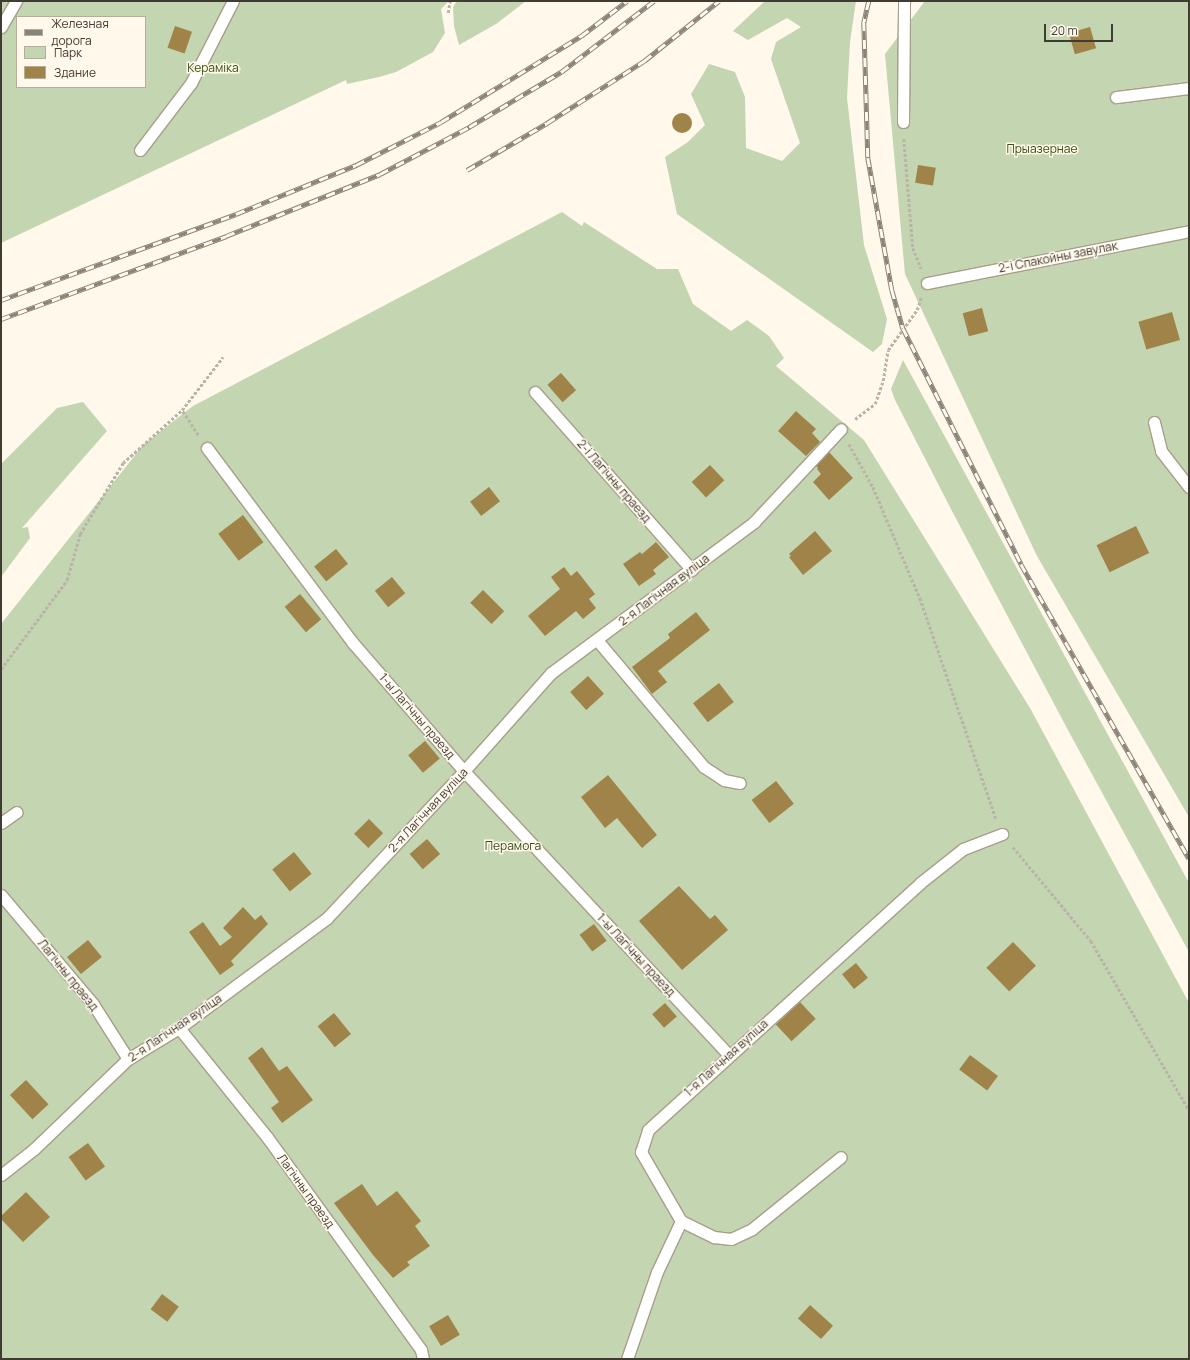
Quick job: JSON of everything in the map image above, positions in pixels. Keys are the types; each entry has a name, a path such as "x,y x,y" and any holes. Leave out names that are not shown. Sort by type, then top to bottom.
{"lane":[{"path":"1,27 16,1"},
{"path":"140,150 191,83 233,1"},
{"path":"903,122 904,1"},
{"path":"1116,97 1189,88"},
{"name":"2-і Спакойны завулак","path":"927,284 1189,231"},
{"name":"2-і Лагічны праезд","path":"535,392 692,570"},
{"path":"1154,422 1161,451 1189,487"},
{"name":"2-я Лагічная вуліца","path":"1,1175 34,1149 128,1059 179,1028 327,918 464,772 551,673 692,570 754,522 840,429"},
{"name":"1-ы Лагічны праезд","path":"207,448 353,643 464,772 729,1055"},
{"path":"597,640 704,767 724,780 740,783"},
{"path":"1,823 17,812"},
{"name":"1-я Лагічная вуліца","path":"681,1221 641,1152 648,1130 920,883 963,849 1002,834"},
{"name":"Лагічны праезд","path":"1,895 94,1004 128,1059"},
{"name":"Лагічны праезд","path":"179,1028 267,1137 420,1350 423,1359"},
{"path":"626,1359 657,1272 681,1221 714,1237 731,1239 752,1229 841,1157"}],"path":[{"path":"448,13 450,1"},
{"path":"903,122 913,248 927,284 917,310 888,350 884,381 875,404 840,429 873,487 920,598 1002,834 1091,940 1189,1110"},
{"path":"1,669 67,580 80,534 123,463 182,410 223,357"},
{"path":"182,410 207,448"}],"green space":[{"name":"Кераміка","path":"1,1 449,1 441,9 445,33 433,52 396,72 347,84 346,80 1,243"},
{"path":"457,1 526,1 496,24 459,45 454,26 453,7"},
{"path":"765,1 856,1 850,42 847,98 864,245 887,319 882,344 873,352 677,214 665,157 688,142 705,125 691,94 709,64 735,72 745,97 746,148 782,161 800,143 771,59 776,42 801,27 787,18 748,40 733,31"},
{"name":"Прыазернае","path":"925,1 1189,1 1189,817 1037,556 905,274 885,54"},
{"name":"Перамога","path":"562,212 582,226 584,222 657,269 678,269 693,304 731,331 747,320 769,336 784,358 776,366 864,440 1030,708 1189,1003 1189,1359 1,1359 1,624 144,444 193,406"},
{"path":"903,360 1189,883 1189,952 1069,732 895,400 891,389"},
{"path":"83,402 107,431 22,528 28,527 30,538 1,577 1,464 57,408"}],"building":[{"path":"175,26 192,32 185,54 168,48"},
{"path":"1090,27 1096,48 1075,54 1069,33"},
{"path":"682,113 689,116 692,123 689,130 682,133 675,130 672,123 675,116"},
{"path":"918,165 936,168 933,186 915,183"},
{"path":"982,308 988,331 969,336 963,313"},
{"path":"1172,312 1180,340 1146,350 1138,322"},
{"path":"561,373 576,390 563,402 547,385"},
{"path":"796,411 816,429 812,433 820,442 806,456 778,431"},
{"path":"829,452 853,478 829,500 813,482 821,474 816,466"},
{"path":"710,465 724,480 706,497 692,482"},
{"path":"489,487 500,501 481,516 470,502"},
{"path":"243,515 263,542 239,561 218,534"},
{"path":"1136,526 1149,553 1110,572 1096,545"},
{"path":"815,531 832,551 803,575 789,557 791,556 789,554"},
{"path":"656,542 669,557 653,570 656,574 639,586 623,564 640,552 642,554"},
{"path":"336,549 348,564 326,581 314,567"},
{"path":"564,567 571,576 577,571 595,594 589,599 596,608 583,619 576,611 545,636 528,616 560,589 551,577"},
{"path":"392,577 405,593 388,607 375,591"},
{"path":"483,590 504,611 491,624 470,603"},
{"path":"300,594 321,619 306,632 285,607"},
{"path":"696,612 710,630 658,671 667,682 652,694 632,667 670,638 668,634"},
{"path":"588,676 604,694 586,710 570,692"},
{"path":"719,683 734,702 708,722 693,703"},
{"path":"425,741 440,759 423,773 408,755"},
{"path":"608,775 657,835 642,848 617,818 605,828 581,797"},
{"path":"776,781 794,804 769,823 752,800"},
{"path":"369,819 383,833 368,848 354,834"},
{"path":"427,839 440,854 423,869 410,854"},
{"path":"294,852 312,874 290,891 272,870"},
{"path":"679,886 710,919 715,915 728,930 682,970 639,921"},
{"path":"243,907 255,920 261,915 268,924 231,961 234,965 220,975 189,932 203,922 220,946 232,937 223,928"},
{"path":"594,924 607,941 592,952 580,935"},
{"path":"88,940 102,957 81,974 67,957"},
{"path":"1013,942 1036,966 1009,991 986,968"},
{"path":"856,963 868,978 854,989 842,974"},
{"path":"800,1002 816,1019 792,1041 776,1025"},
{"path":"665,1003 677,1017 664,1028 652,1014"},
{"path":"334,1013 351,1034 335,1047 318,1026"},
{"path":"262,1047 279,1071 287,1066 313,1100 282,1123 271,1108 279,1102 248,1058"},
{"path":"970,1055 998,1076 987,1090 959,1069"},
{"path":"26,1080 49,1104 32,1119 10,1095"},
{"path":"88,1143 105,1166 86,1181 69,1157"},
{"path":"362,1184 377,1206 397,1191 421,1221 415,1226 430,1246 407,1262 410,1265 393,1278 373,1255 334,1203"},
{"path":"26,1192 50,1217 23,1242 1,1219 1,1216"},
{"path":"162,1294 179,1307 167,1322 151,1309"},
{"path":"810,1305 833,1326 821,1339 798,1318"},
{"path":"448,1315 460,1335 441,1346 429,1326"}],"railway":[{"path":"1,300 236,214 356,165 441,122 581,36 627,1"},
{"path":"1,319 226,236 380,174 469,127 561,72 654,1"},
{"path":"467,170 547,123 644,61 719,1"},
{"path":"869,1 864,22 868,158 892,290 903,328 1021,564 1189,859"}]}
